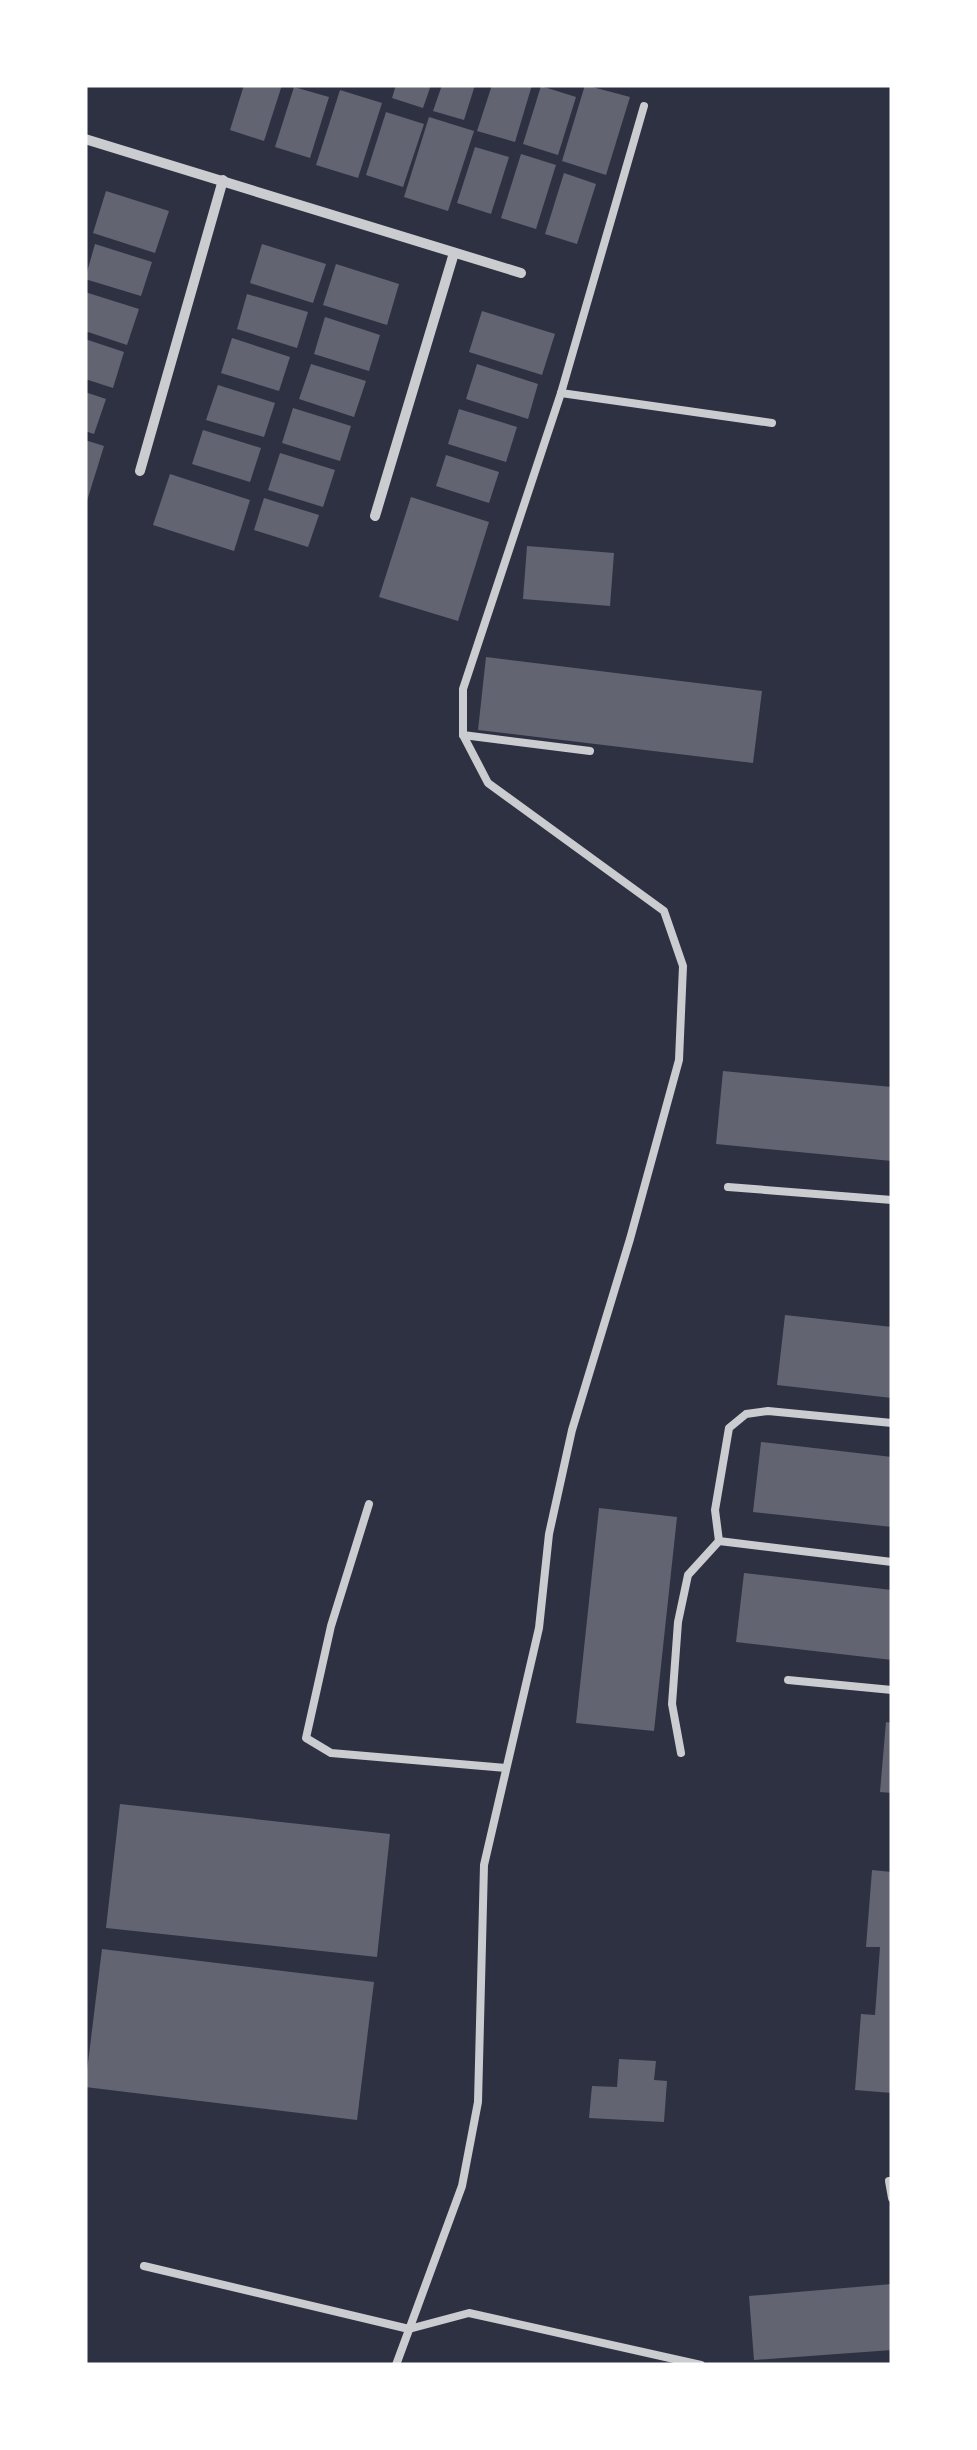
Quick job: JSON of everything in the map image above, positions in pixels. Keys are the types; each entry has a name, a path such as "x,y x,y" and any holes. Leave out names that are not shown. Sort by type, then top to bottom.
{"street":[{"path":"85,138 521,273"},
{"path":"140,471 223,180"},
{"path":"375,516 454,252"}],"lane":[{"path":"396,2365 462,2186 478,2102 484,1865 539,1628 548,1534 572,1430 679,1060 683,966 664,911 488,783 462,735 462,689 560,392 644,106"},
{"path":"560,392 772,423"},
{"path":"462,735 590,751"},
{"path":"728,1187 892,1200"},
{"path":"719,1542 715,1510 729,1428 746,1414 768,1411 892,1422"},
{"path":"369,1504 330,1626 306,1738 330,1752 506,1768"},
{"path":"719,1542 892,1562"},
{"path":"681,1752 672,1704 678,1622 688,1575 719,1542"},
{"path":"788,1680 892,1690"},
{"path":"889,2181 892,2198"},
{"path":"144,2266 409,2329 469,2313 701,2365"}],"building":[{"path":"244,85 282,85 264,141 230,130"},
{"path":"396,85 431,85 423,108 392,98"},
{"path":"442,85 475,85 464,120 433,111"},
{"path":"492,85 532,85 515,142 477,131"},
{"path":"585,85 630,97 606,175 562,161"},
{"path":"541,86 576,97 558,155 523,144"},
{"path":"294,87 329,97 310,158 275,147"},
{"path":"340,90 382,103 358,178 316,165"},
{"path":"386,112 424,124 403,187 366,175"},
{"path":"429,117 474,131 448,211 404,197"},
{"path":"475,147 509,157 491,214 457,203"},
{"path":"521,154 556,165 536,229 501,218"},
{"path":"564,173 596,184 577,244 545,234"},
{"path":"106,191 169,211 155,253 93,233"},
{"path":"95,244 152,262 141,296 85,279"},
{"path":"262,244 326,264 313,303 250,283"},
{"path":"336,264 399,284 387,325 323,305"},
{"path":"85,292 139,309 127,345 85,331"},
{"path":"247,294 308,312 297,348 237,329"},
{"path":"482,311 555,334 542,375 469,352"},
{"path":"325,317 380,335 369,371 314,354"},
{"path":"232,338 290,357 279,391 221,373"},
{"path":"85,339 124,352 113,388 85,379"},
{"path":"311,364 366,381 354,417 299,399"},
{"path":"477,364 538,384 528,419 466,399"},
{"path":"218,385 275,403 264,437 206,420"},
{"path":"85,392 106,399 94,434 85,431"},
{"path":"293,408 351,426 340,461 282,443"},
{"path":"459,409 517,427 506,462 448,444"},
{"path":"203,430 261,448 250,482 192,464"},
{"path":"85,440 104,446 86,504 85,504"},
{"path":"280,453 335,470 323,507 268,490"},
{"path":"446,455 499,472 489,503 436,486"},
{"path":"170,474 250,500 234,551 153,525"},
{"path":"411,497 489,522 458,621 379,597"},
{"path":"264,498 319,515 308,547 254,530"},
{"path":"527,546 614,553 610,606 523,599"},
{"path":"486,657 762,691 753,763 478,730"},
{"path":"723,1071 892,1087 892,1161 716,1144"},
{"path":"785,1315 892,1327 892,1398 777,1385"},
{"path":"761,1442 892,1457 892,1527 753,1512"},
{"path":"599,1508 677,1517 654,1731 576,1723"},
{"path":"744,1573 892,1590 892,1660 736,1642"},
{"path":"886,1722 892,1723 892,1793 880,1792"},
{"path":"120,1804 390,1834 377,1957 106,1928"},
{"path":"872,1870 892,1872 892,2093 855,2090 861,2014 875,2015 880,1947 866,1947"},
{"path":"102,1949 374,1982 357,2120 85,2087"},
{"path":"619,2059 656,2061 654,2080 667,2081 664,2122 589,2118 592,2086 617,2087"},
{"path":"892,2284 892,2350 754,2360 749,2296"}]}
